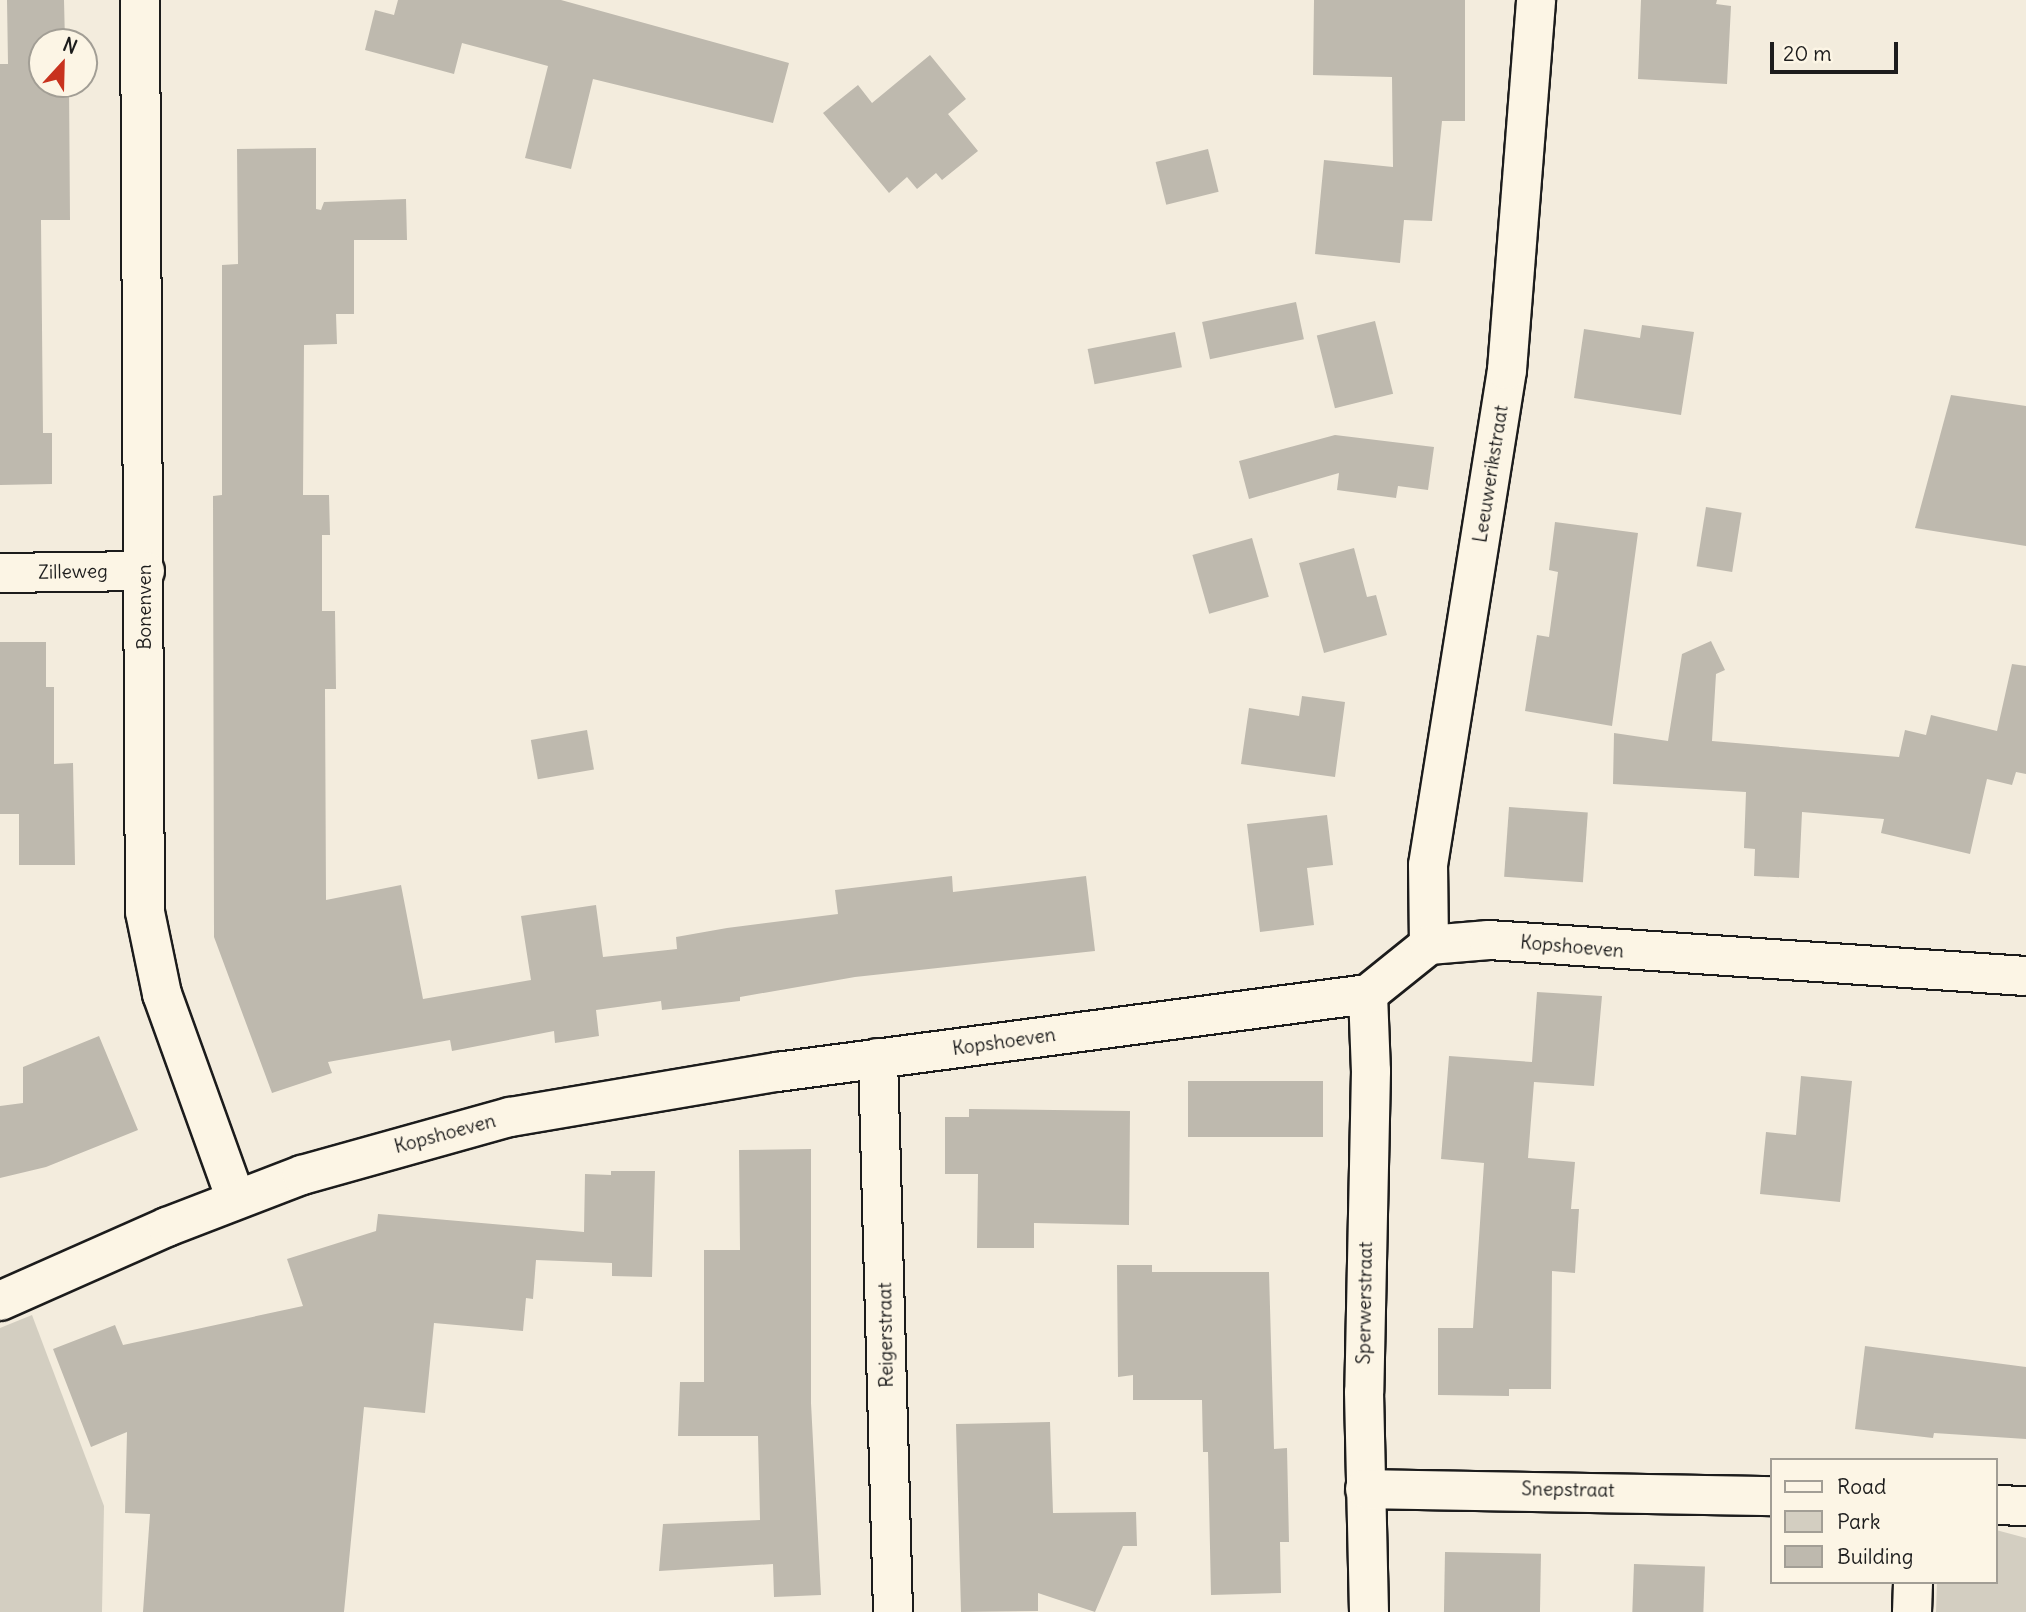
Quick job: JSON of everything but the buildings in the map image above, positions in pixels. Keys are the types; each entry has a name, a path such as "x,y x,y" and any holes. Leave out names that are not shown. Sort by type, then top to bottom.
{"street":[{"name":"Bonenven","path":"140,0 145,912 162,994 236,1199"},
{"name":"Leeuwerikstraat","path":"1429,945 1428,865 1507,370 1536,0"},
{"name":"Zilleweg","path":"0,573 145,571"},
{"name":"Kopshoeven","path":"1429,945 1489,940 2026,976"},
{"path":"1368,993 1429,945"},
{"name":"Kopshoeven","path":"0,1301 236,1199 387,1149 510,1117 878,1058 1368,993"},
{"name":"Sperwerstraat","path":"1368,993 1371,1071 1366,1199 1365,1489 1369,1612"},
{"name":"Reigerstraat","path":"878,1058 892,1612"},
{"name":"Snepstraat","path":"1365,1489 1770,1496"},
{"path":"1998,1505 2026,1506"},
{"path":"1912,1612 1913,1584"}],"green space":[{"path":"32,1315 104,1506 102,1612 0,1612 0,1328"},
{"path":"1998,1531 2026,1538 2026,1612 1936,1612 1937,1584 1998,1584"}]}
